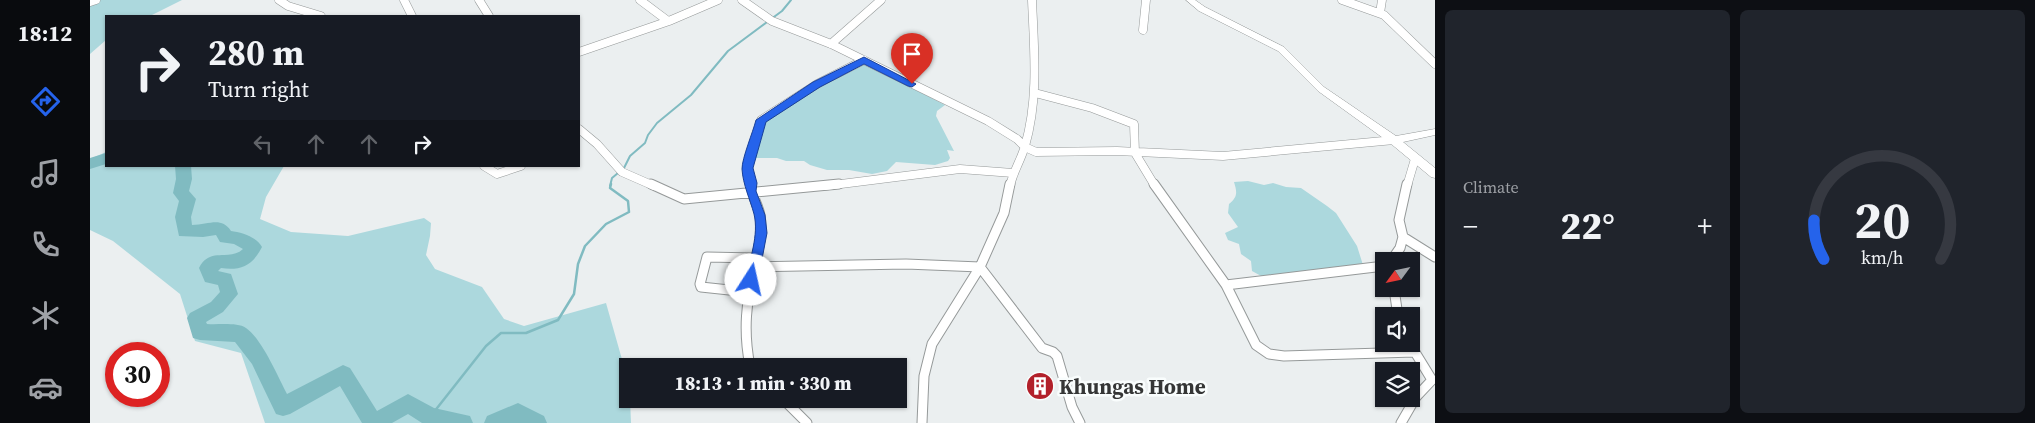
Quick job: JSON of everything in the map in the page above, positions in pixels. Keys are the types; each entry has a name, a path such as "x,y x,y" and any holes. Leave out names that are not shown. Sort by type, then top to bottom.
{"street":[{"path":"90,2 96,0"},
{"path":"279,0 286,7 318,15"},
{"path":"404,0 412,15"},
{"path":"479,0 488,15"},
{"path":"640,0 668,21"},
{"path":"580,52 668,21 718,0"},
{"path":"742,0 770,19 831,44 988,121 1025,147 1036,152 1117,151 1224,156 1394,140 1435,132"},
{"path":"831,44 881,0"},
{"path":"922,423 924,376 932,344 980,267 1004,213 1013,173 1025,147 1035,94 1032,0"},
{"path":"1143,30 1146,0"},
{"path":"1185,0 1276,46 1321,89 1394,140 1435,174"},
{"path":"1342,0 1380,13 1404,32 1435,64"},
{"path":"1380,13 1382,0"},
{"path":"748,358 745,342 744,319 761,233 760,215 751,191 748,168 761,120 817,84 864,60"},
{"path":"1035,94 1092,108 1134,124 1135,153 1146,174 1226,285 1256,346 1268,354 1291,356 1375,350"},
{"path":"580,130 621,171 684,199 751,191 865,182 960,169 1013,173"},
{"path":"580,139 587,135"},
{"path":"1397,252 1403,237 1399,220 1402,202 1415,158"},
{"path":"485,167 490,172 499,175 519,167"},
{"path":"1403,237 1435,257"},
{"path":"748,292 701,287 700,284 707,257 755,263 906,264 980,267"},
{"path":"980,267 1042,348 1053,352 1059,360 1070,406 1080,423"},
{"path":"1226,285 1375,267"},
{"path":"1401,423 1416,396 1432,380 1414,352"},
{"path":"792,408 807,423"}],"shaded area":[{"path":"90,0 182,0 152,15 105,15 105,41 90,54"},
{"path":"865,63 945,105 937,111 936,116 954,151 947,150 950,158 948,161 935,165 896,162 887,171 872,174 849,170 827,170 810,165 804,161 751,158 763,121 796,98"},
{"path":"105,152 105,167 283,167 266,197 260,219 291,232 348,236 424,218 431,223 426,255 435,269 482,287 504,319 524,326 606,303 622,358 619,358 619,408 630,408 631,423 265,423 241,353 195,341 180,294 113,241 90,230 90,159"},
{"path":"1248,181 1264,185 1273,183 1286,187 1301,188 1327,206 1336,213 1357,246 1363,265 1263,277 1252,271 1251,261 1241,254 1239,244 1228,240 1225,233 1238,227 1228,213 1229,204 1236,194 1234,182"}],"building":[{"path":"1047,377 1051,386 1037,388 1034,379"}],"waterway":[{"path":"610,186 612,178 624,168 630,156 645,143 648,135 657,123 691,95 728,51 782,11 791,0"},
{"path":"90,164 105,158"},
{"path":"183,167 184,179 181,193 188,199 183,217 185,231 203,231 220,228 226,237 237,238 254,247 248,256 234,263 218,261 208,268 211,277 225,279 229,294 217,307 196,318 200,332 240,334 259,358 283,407 343,374 373,423"},
{"path":"430,417 486,346 501,333 526,333 558,320 574,294 578,264 585,246 606,224 629,212 628,201 610,188 611,184"},
{"path":"374,423 408,403 430,417 463,423"},
{"path":"494,423 518,412 537,423"}],"place":[{"name":"Khungas Home","path":"1040,386"}],"route":[{"path":"751,280 761,233 760,215 751,191 748,168 761,120 817,84 864,60 912,84"}]}
